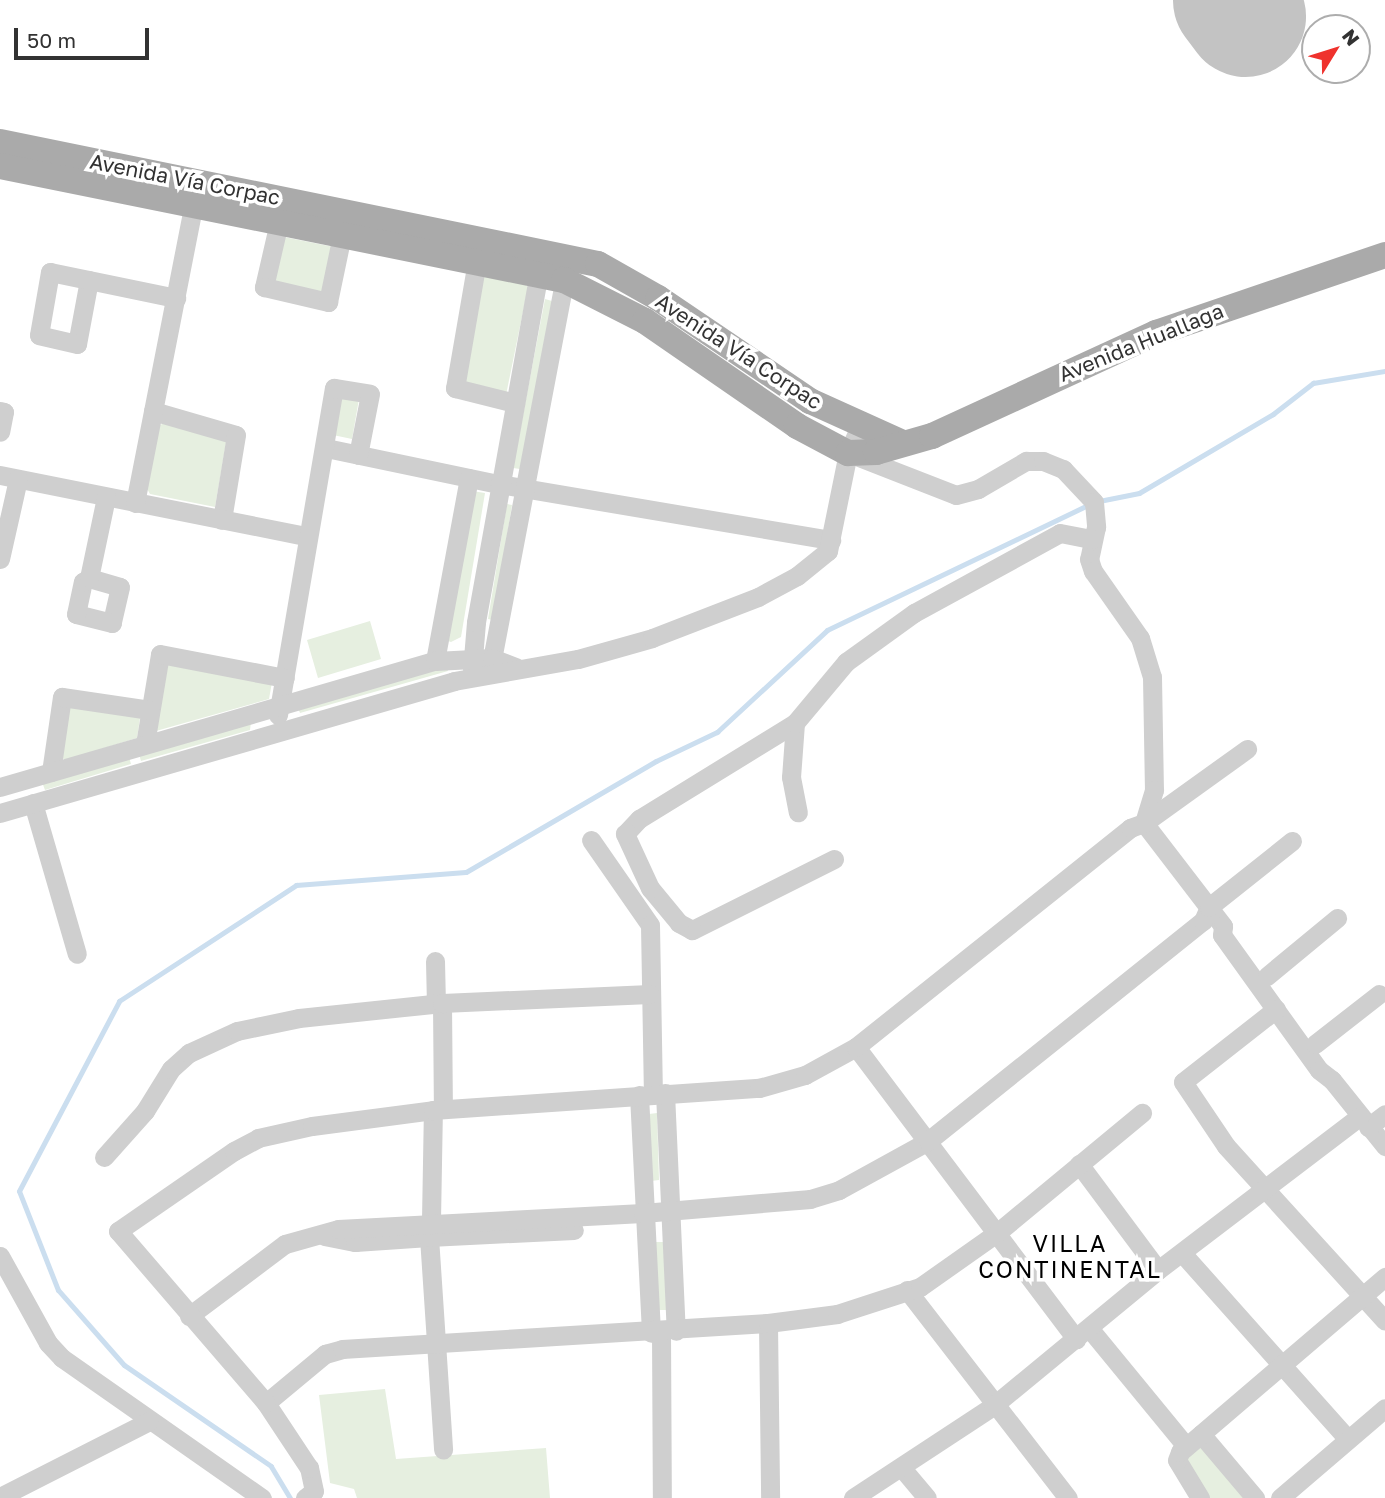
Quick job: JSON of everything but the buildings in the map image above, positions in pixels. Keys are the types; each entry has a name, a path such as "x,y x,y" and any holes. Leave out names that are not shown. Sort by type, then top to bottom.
{"main road":[{"name":"Avenida Vía Corpac","path":"0,142 195,193 554,265 645,321 797,426 848,453"},
{"name":"Avenida Vía Corpac","path":"0,166 195,193 279,222 477,261 598,264 658,298 810,401 860,426 903,443"},
{"name":"Avenida Huallaga","path":"903,443 932,436 1156,333 1385,255"},
{"path":"848,453 876,452 903,443"}],"street":[{"path":"135,503 195,193"},
{"path":"279,222 264,287 328,302 342,235"},
{"path":"477,261 455,388 515,403"},
{"path":"481,667 499,484 515,403 554,265"},
{"path":"481,667 524,488 554,265"},
{"path":"89,280 176,298"},
{"path":"277,730 278,706 285,678 306,536 326,448 323,435 334,388 370,394 358,455"},
{"path":"0,411 4,412 0,432"},
{"path":"153,411 236,435 222,520"},
{"path":"0,787 435,661 481,667 516,667 578,659 708,618 797,576 828,551 848,453 860,426"},
{"path":"903,443 904,457 923,483"},
{"path":"326,448 499,484 831,540"},
{"path":"848,453 948,494 966,494 1026,461 1053,464 1094,502 1096,527 1091,539 1093,570 1140,638 1152,677 1154,790 1144,823"},
{"path":"0,559 9,477 306,536"},
{"path":"435,661 469,478"},
{"path":"89,578 106,497"},
{"path":"834,859 692,930 679,923 650,888 631,853 625,834 639,819 795,723 846,662 914,613 1060,533 1091,539"},
{"path":"145,744 160,654 285,678"},
{"path":"0,813 481,667"},
{"path":"51,772 62,697 150,710"},
{"path":"795,723 791,777 799,812"},
{"path":"309,1497 314,1491 309,1468 266,1403 118,1231 207,1167 258,1138 312,1126 438,1109 785,1082 829,1065 856,1047 1130,828 1144,823 1247,749"},
{"path":"33,803 77,954"},
{"path":"1144,823 1223,926 1231,928 1267,976 1329,1062 1332,1080"},
{"path":"591,840 650,925 652,1094 643,1213 663,1332"},
{"path":"189,1315 270,1253 313,1234 430,1229 810,1199 861,1180 928,1141 1203,921 1209,907 1292,841"},
{"path":"1267,976 1337,918"},
{"path":"1223,926 1222,935 1318,1070 1332,1080 1385,1146"},
{"path":"435,961 439,1004 438,1109 430,1229 443,1450"},
{"path":"104,1157 145,1111 171,1069 208,1045 268,1023 439,1004 650,994"},
{"path":"1315,1044 1379,994"},
{"path":"1276,1009 1183,1082 1226,1146 1385,1321"},
{"path":"856,1047 998,1232 1083,1334 1255,1498"},
{"path":"652,1094 668,1211 663,1332 662,1498"},
{"path":"266,1403 325,1354 438,1340 663,1332 837,1314 930,1280 998,1232 1142,1114"},
{"path":"853,1498 993,1406 1158,1270 1265,1188 1364,1121 1385,1114"},
{"path":"1079,1164 1158,1270"},
{"path":"430,1229 574,1230"},
{"path":"1182,1253 1348,1439"},
{"path":"0,1256 48,1343 149,1421 262,1498"},
{"path":"1200,1498 1177,1460 1193,1440 1285,1366 1385,1277"},
{"path":"907,1290 993,1406 1068,1498"},
{"path":"768,1323 770,1498"},
{"path":"1280,1498 1385,1408"},
{"path":"0,1497 149,1421"},
{"path":"901,1467 927,1498"}],"green space":[{"path":"279,236 334,247 324,295 269,285"},
{"path":"482,272 523,282 528,287 506,395 457,386"},
{"path":"545,299 552,301 520,469 513,468"},
{"path":"340,396 359,399 352,439 333,435"},
{"path":"169,421 227,437 215,507 150,494 146,487 160,425"},
{"path":"472,491 485,493 461,637 451,642 448,641"},
{"path":"507,504 512,505 493,620 488,619"},
{"path":"370,621 381,659 318,678 307,640"},
{"path":"164,663 272,682 269,699 156,731"},
{"path":"446,665 448,671 300,713 298,708"},
{"path":"65,704 140,718 137,738 65,760 57,754"},
{"path":"251,722 250,730 141,761 139,754"},
{"path":"129,757 131,764 45,790 42,782"},
{"path":"657,1113 659,1180 651,1181 649,1114"},
{"path":"655,1242 664,1242 667,1310 657,1310"},
{"path":"385,1389 396,1459 546,1448 550,1498 357,1498 354,1489 330,1483 319,1395"},
{"path":"1200,1442 1246,1498 1205,1498 1185,1456"}],"waterway":[{"path":"290,1498 271,1466 124,1365 58,1290 19,1191 119,1001 296,885 466,872 656,761 717,732 827,630 1094,502 1139,493 1273,414 1313,383 1385,371"}],"runway":[{"path":"1233,0 1245,16"}],"district":[{"name":"VILLA CONTINENTAL","path":"1070,1256"}]}
